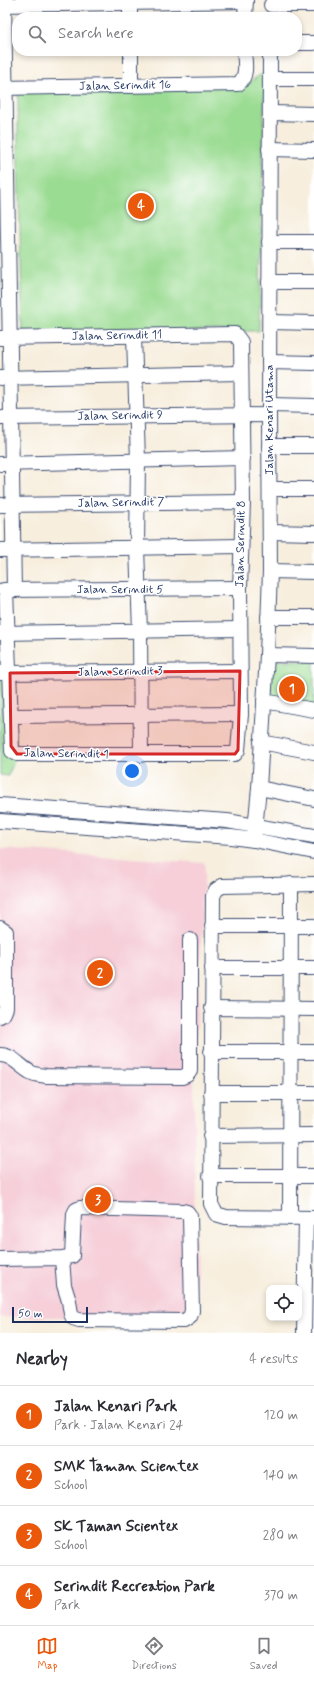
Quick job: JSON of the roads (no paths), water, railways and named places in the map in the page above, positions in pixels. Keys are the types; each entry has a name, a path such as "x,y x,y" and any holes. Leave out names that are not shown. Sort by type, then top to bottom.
{"street":[{"path":"240,714 10,716 5,673 4,632 7,590 3,88 7,46 2,3 130,7 246,1 245,12"},
{"path":"271,7 314,5"},
{"path":"302,43 314,43"},
{"path":"131,56 131,86"},
{"name":"Jalan Serindit 16","path":"3,88 238,84 243,80 245,75 244,56"},
{"name":"Jalan Kenari Utama","path":"254,833 259,788 267,656 270,571 270,56"},
{"path":"270,79 314,79"},
{"path":"270,113 314,114"},
{"path":"270,149 314,150"},
{"path":"270,242 314,242"},
{"path":"270,282 314,282"},
{"path":"270,322 314,323"},
{"name":"Jalan Serindit 11","path":"5,338 235,334"},
{"name":"Jalan Serindit 8","path":"235,334 240,342 243,458 240,588 240,714 238,750 235,754"},
{"path":"134,336 138,461 137,548 140,631 141,755"},
{"path":"270,362 314,363"},
{"path":"5,378 136,374 240,373"},
{"name":"Jalan Serindit 9","path":"5,418 241,415 269,410 314,406"},
{"path":"270,446 314,446"},
{"path":"6,464 243,458"},
{"path":"270,489 314,489"},
{"name":"Jalan Serindit 7","path":"6,505 243,502"},
{"path":"270,532 314,533"},
{"path":"6,550 241,546"},
{"path":"270,571 314,572"},
{"name":"Jalan Serindit 5","path":"7,590 240,588"},
{"path":"268,617 314,617"},
{"path":"4,632 240,629"},
{"path":"267,656 314,656"},
{"name":"Jalan Serindit 3","path":"5,673 240,671"},
{"path":"264,701 314,710"},
{"name":"Jalan Serindit 1","path":"10,716 11,746 12,751 17,754 235,754"},
{"path":"261,742 314,752"},
{"path":"259,788 314,799"},
{"path":"0,806 227,821 254,833 314,852"},
{"path":"0,821 314,836"},
{"path":"290,1218 291,884"},
{"path":"304,1333 310,1218 226,1217 216,1214 211,1204 210,1136 212,926 213,896 216,890 222,886 314,884"},
{"path":"212,926 314,926"},
{"path":"0,928 6,932 6,1008 4,1013 0,1016"},
{"path":"0,1054 10,1056 28,1071 36,1075 182,1077 187,1075 190,1071 190,940"},
{"path":"212,968 314,968"},
{"path":"211,1008 314,1009"},
{"path":"211,1052 314,1052"},
{"path":"211,1093 314,1093"},
{"path":"210,1136 314,1135"},
{"path":"210,1176 314,1176"},
{"path":"0,1259 62,1258 72,1256 74,1214 76,1210 80,1208 188,1212 190,1216 192,1311 190,1317 184,1321 79,1320 74,1318 71,1314 70,1301 64,1285 62,1258"}],"place":[{"name":"Serindit Recreation Park","path":"141,206"},
{"name":"Jalan Kenari Park","path":"292,689"},
{"name":"SMK Taman Scientex","path":"100,973"},
{"name":"SK Taman Scientex","path":"98,1200"}]}
